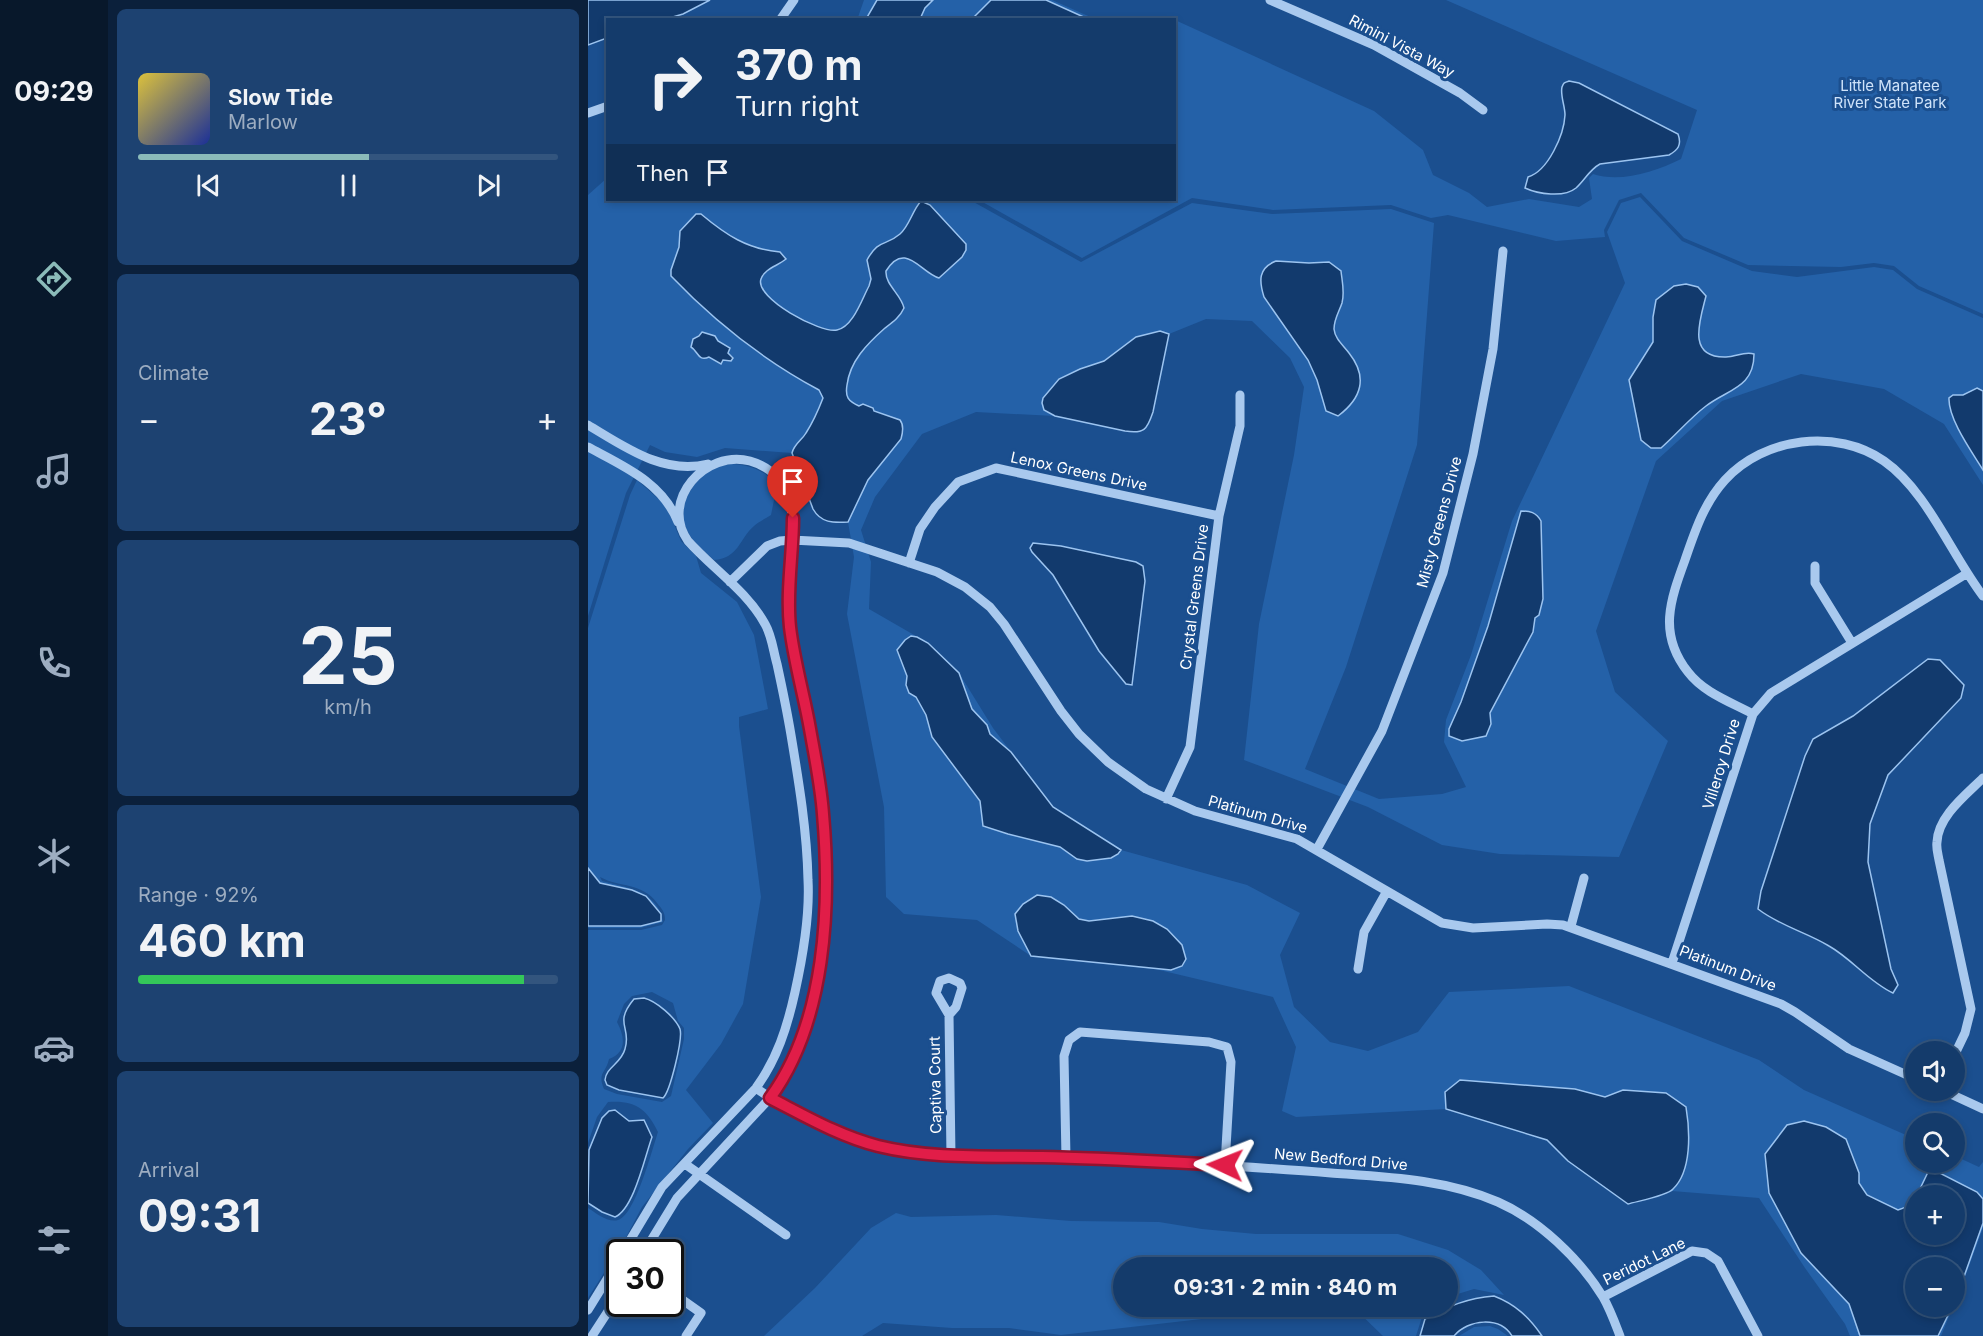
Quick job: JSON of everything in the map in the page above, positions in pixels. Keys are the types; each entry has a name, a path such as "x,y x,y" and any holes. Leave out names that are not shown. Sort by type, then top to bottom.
{"street":[{"path":"781,18 794,0"},
{"name":"Rimini Vista Way","path":"1270,0 1374,45 1403,60 1483,110"},
{"path":"588,113 606,107"},
{"name":"Misty Greens Drive","path":"1317,849 1382,731 1443,573 1473,454 1491,361 1503,251"},
{"name":"Crystal Greens Drive","path":"1166,799 1190,747 1219,516 1240,426 1240,395"},
{"path":"588,425 660,464 688,468 731,459 759,464 776,476 786,489 791,502 790,627 823,811 826,860 825,917 817,981 803,1033 789,1068 770,1098 677,1198 652,1239"},
{"path":"1753,714 1707,690 1688,672 1675,649 1669,625 1671,600 1696,526 1708,503 1726,478 1749,460 1775,446 1817,440 1850,444 1884,461 1918,494 1966,574 1983,596"},
{"path":"588,447 638,474 656,488 670,506 681,530 692,546 754,607 770,634 787,708 803,811 808,881 806,925 799,976 787,1028 775,1058 756,1088 663,1187 630,1239"},
{"path":"681,530 680,505 685,491 697,476 716,462"},
{"name":"Lenox Greens Drive","path":"909,563 920,530 935,507 958,482 996,468 1219,516"},
{"name":"Platinum Drive","path":"730,582 767,546 780,541 792,540 849,543 946,576 982,600 1004,624 1061,711 1086,741 1123,774 1166,799 1203,814 1290,836 1317,849 1436,921 1473,928 1547,924 1572,926 1672,963 1781,1004 1849,1049 1905,1074"},
{"path":"1815,566 1815,583 1852,643"},
{"name":"Villeroy Drive","path":"1672,963 1753,714 1771,693 1966,574"},
{"path":"787,708 804,704"},
{"path":"1961,1041 1971,1009 1936,840 1941,826 1953,809 1983,778"},
{"path":"1572,926 1584,878"},
{"path":"1358,969 1364,932 1387,891"},
{"name":"Captiva Court","path":"949,1015 951,1156"},
{"path":"1066,1158 1064,1056 1069,1040 1080,1032 1209,1042 1227,1047 1231,1062 1225,1165"},
{"name":"New Bedford Drive","path":"756,1088 770,1098 842,1135 879,1146 951,1156 1225,1165 1412,1179 1465,1190 1500,1203 1544,1230 1574,1259 1603,1298 1620,1336"},
{"path":"1965,1100 1983,1108"},
{"path":"686,1164 786,1235"},
{"name":"Peridot Lane","path":"1603,1298 1692,1251 1706,1254 1718,1261 1758,1336"},
{"path":"588,1310 606,1281"},
{"path":"684,1301 701,1313 686,1336"},
{"path":"592,1336 606,1314"}],"green space":[{"path":"864,0 1052,0 1093,18 858,18"},
{"name":"Little Manatee River State Park","path":"1446,0 1983,0 1983,314 1919,286 1894,266 1874,263 1841,267 1748,265 1684,238 1641,193 1619,200 1604,230 1605,237 1556,241 1448,215 1431,218 1391,205 1273,210 1192,198 1082,258 981,201 1176,201 1176,20 1374,111 1423,150 1433,175 1469,193 1487,207 1529,199 1579,207 1592,199 1589,178 1593,174 1626,177 1660,168 1681,159 1697,110"},
{"path":"606,179 606,201 972,201 1081,262 1192,203 1272,214 1391,209 1434,223 1417,445 1346,667 1305,769 1379,799 1442,794 1466,787 1444,742 1446,720 1471,655 1512,521 1625,283 1607,232 1621,203 1640,197 1682,241 1752,271 1797,277 1874,267 1893,270 1917,289 1983,318 1983,485 1944,424 1884,389 1801,374 1722,401 1656,461 1596,631 1615,692 1668,741 1619,857 1500,854 1442,845 1368,807 1244,760 1259,624 1294,455 1304,387 1290,358 1252,321 1206,319 1169,334 1149,423 1140,432 1055,416 976,412 922,434 875,497 861,530 871,562 869,609 928,643 959,673 993,728 1053,807 1121,850 1247,885 1300,913 1280,955 1294,1007 1330,1042 1368,1051 1418,1032 1449,992 1569,986 1759,1060 1804,1090 1905,1135 1905,1173 1965,1173 1965,1161 1979,1167 1983,1162 1983,1228 1965,1277 1965,1257 1905,1257 1905,1317 1949,1317 1941,1336 1850,1336 1845,1324 1759,1198 1672,1191 1628,1204 1568,1161 1547,1140 1446,1109 1296,1117 1282,1111 1296,1047 1273,997 1155,969 1031,956 977,920 904,914 886,897 884,807 847,614 854,557 848,522 830,522 817,516 792,453 725,448 697,457 665,452 650,445 626,493 588,616 588,195"},
{"path":"731,464 756,469 777,485 771,515 754,526 729,556 714,560 698,546 688,533 684,510 689,492 701,477 717,467"},
{"path":"637,480 662,502 681,541 696,556 701,573 737,602 754,635 768,709 739,717 761,897 743,1004 721,1044 686,1090 713,1123 688,1149 642,1207 625,1239 606,1239 606,1270 588,1298 588,1208 614,1221 624,1216 637,1195 658,1132 649,1117 639,1108 626,1103 608,1102 597,1117 588,1143 588,930 641,930 662,925 665,920 662,909 645,892 600,877 602,881 631,889 648,897 655,903 663,922 640,928 588,928 588,628 630,495","holes":["652,992 673,1003 678,1021 684,1028 684,1039 671,1096 662,1102 617,1094 604,1089 601,1080 603,1073 609,1059 619,1052 623,1044 622,1033 617,1022 624,1004 632,996"]},
{"path":"896,1213 911,1217 996,1215 1071,1221 1159,1222 1256,1234 1398,1234 1448,1250 1481,1270 1504,1295 1474,1289 1458,1294 1458,1257 1113,1257 1113,1317 1220,1317 1061,1335 1009,1328 952,1328 883,1323 862,1336 764,1336 815,1288 871,1228"},
{"path":"1363,1317 1422,1317 1416,1336 1383,1336"},
{"path":"1490,1326 1508,1336 1459,1336 1474,1327"}],"shaded area":[{"path":"588,0 710,0 683,14 669,18 606,18 606,38 588,45"},
{"path":"877,0 933,0 925,8 920,18 867,18"},
{"path":"991,0 1046,0 1086,18 973,18"},
{"path":"1569,81 1579,83 1678,134 1680,141 1678,147 1669,155 1600,164 1576,188 1565,193 1544,193 1525,188 1528,177 1542,168 1558,142 1565,115 1562,87"},
{"path":"921,201 930,205 966,244 966,250 962,257 939,278 906,258 893,262 886,271 888,281 904,308 898,317 860,354 849,376 846,393 850,400 859,406 863,404 873,408 874,411 900,420 903,426 902,436 868,480 848,522 824,520 813,509 792,453 794,447 809,429 823,398 819,390 778,366 740,339 671,276 679,247 680,231 696,214 701,214 738,240 757,248 780,252 786,259 769,270 761,279 762,287 768,296 804,321 829,330 837,330 848,324 869,286 871,279 867,260 871,253 875,248 900,234"},
{"path":"1276,261 1329,262 1341,271 1343,299 1334,329 1359,370 1360,387 1353,402 1338,416 1326,411 1317,380 1308,360 1264,297 1261,276 1266,267"},
{"path":"1686,284 1698,287 1706,296 1699,326 1699,336 1705,351 1713,356 1726,357 1754,354 1753,365 1745,381 1706,406 1661,448 1651,448 1641,440 1629,380 1653,342 1656,300 1674,286"},
{"path":"1160,331 1169,334 1153,412 1147,427 1137,432 1125,431 1055,416 1044,410 1043,398 1059,379 1104,361 1136,337"},
{"path":"702,332 715,336 718,341 730,348 728,353 733,358 731,361 723,360 721,364 709,357 703,358 698,355 691,347 693,339"},
{"path":"1977,388 1983,391 1983,470 1956,425 1949,398 1953,395 1963,395"},
{"path":"1521,511 1532,513 1541,521 1543,599 1539,615 1535,618 1533,632 1490,713 1491,724 1486,736 1462,741 1449,736 1449,729 1488,626"},
{"path":"1033,543 1061,546 1136,562 1143,566 1145,581 1132,685 1126,684 1099,651 1053,575 1032,552 1030,548"},
{"path":"911,636 928,643 959,673 972,709 987,725 990,734 1011,752 1053,807 1121,850 1118,854 1111,858 1087,861 1077,859 1060,847 983,826 980,801 932,737 926,715 916,697 909,693 906,685 907,676 897,650"},
{"path":"1928,659 1940,660 1964,685 1961,698 1888,775 1870,824 1868,862 1891,969 1898,985 1893,993 1876,983 1829,946 1775,920 1758,909 1761,891 1805,756 1813,739 1853,716"},
{"path":"588,868 600,883 632,890 646,896 661,914 661,921 641,926 588,926"},
{"path":"1037,895 1051,897 1079,919 1089,921 1132,916 1153,921 1167,929 1182,945 1186,959 1182,966 1171,970 1031,956 1018,931 1015,914 1023,904"},
{"path":"644,998 665,1010 680,1029 680,1043 675,1065 663,1098 619,1090 607,1085 605,1080 608,1072 625,1049 627,1042 624,1020 628,1007 634,999"},
{"path":"1460,1080 1575,1089 1605,1097 1623,1090 1666,1093 1686,1107 1689,1139 1684,1172 1670,1192 1628,1204 1568,1161 1547,1140 1446,1109 1445,1092"},
{"path":"615,1110 629,1121 644,1120 652,1137 628,1204 615,1217 588,1203 589,1150 602,1118 609,1111"},
{"path":"1804,1121 1826,1127 1846,1139 1859,1173 1859,1183 1867,1195 1898,1210 1905,1208 1905,1245 1965,1245 1965,1186 1977,1192 1983,1199 1983,1223 1965,1274 1965,1257 1905,1257 1905,1317 1947,1317 1938,1336 1860,1336 1849,1304 1801,1253 1769,1193 1765,1154 1787,1125"},
{"path":"1928,1173 1940,1173 1963,1185 1922,1185"},
{"path":"1494,1296 1509,1303 1532,1323 1542,1336 1512,1336 1500,1325 1484,1322 1467,1326 1454,1336 1420,1336 1425,1319 1458,1317 1458,1304"}],"route":[{"path":"793,518 790,627 823,811 826,860 825,917 817,981 803,1033 789,1068 770,1098 842,1135 879,1146 916,1152 951,1156 1225,1165"}]}
